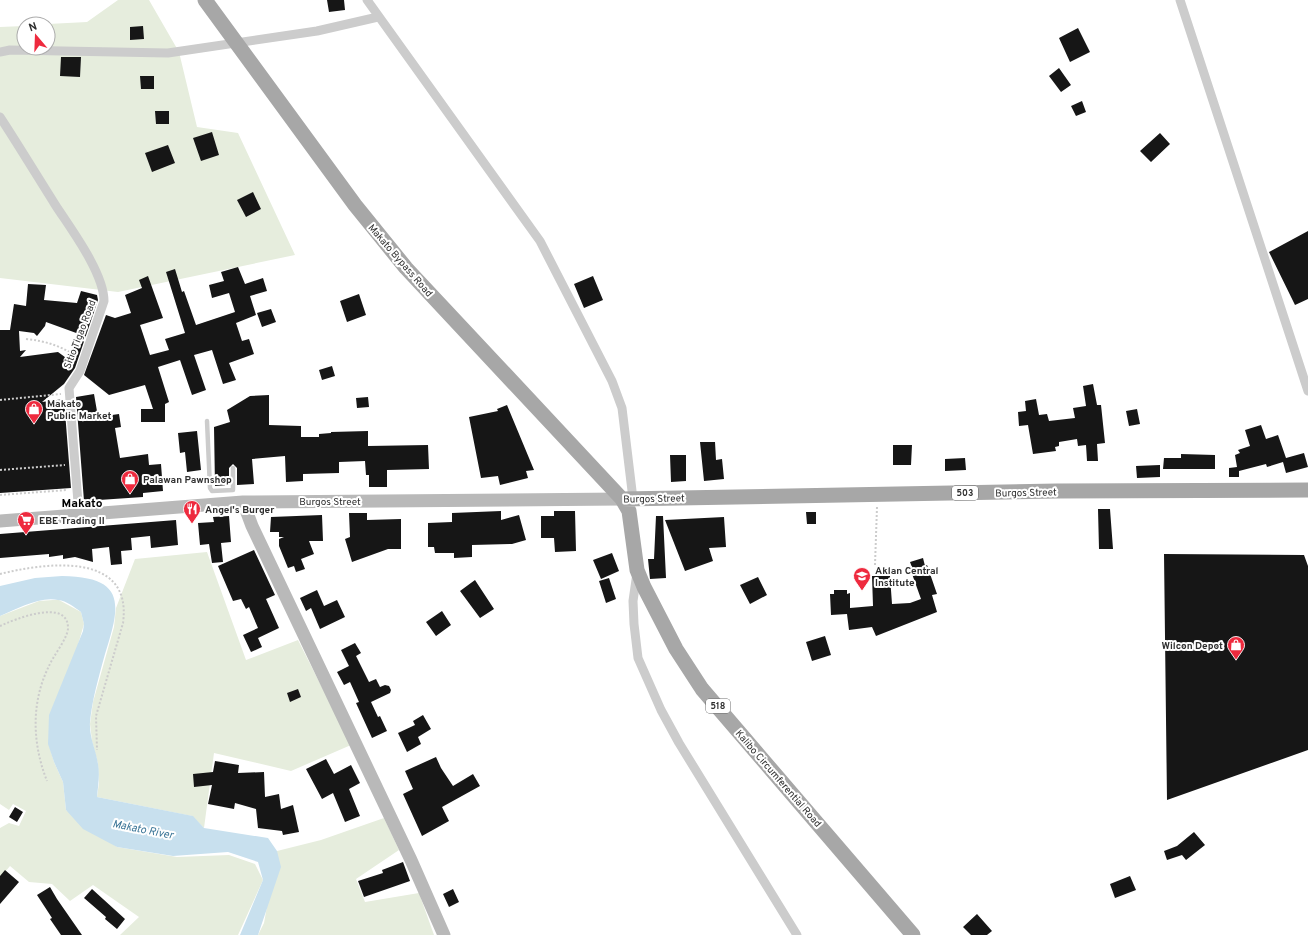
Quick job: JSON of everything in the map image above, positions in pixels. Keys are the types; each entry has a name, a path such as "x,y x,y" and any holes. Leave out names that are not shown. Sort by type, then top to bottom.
{"main road":[{"name":"Makato Bypass Road","path":"206,0 355,205 406,268 627,499"},
{"name":"Burgos Street","path":"0,521 79,515 225,497 243,502 627,499 1057,491 1308,490"},
{"name":"Kalibo Circumferential Road","path":"627,499 637,570 676,649 702,689 913,935"},
{"path":"243,502 252,526 411,860 444,935"}],"street":[{"path":"367,0 540,241 612,381 622,408 627,499"},
{"path":"1180,0 1308,391"},
{"path":"0,52 10,50 168,53 317,31 378,17"},
{"name":"Sitio Tigao Road","path":"0,117 81,245 101,284 104,301 80,370 71,382 69,394 79,515"},
{"path":"637,570 633,601 638,658 661,710 679,743 796,935"}],"lane":[{"path":"208,421 210,488 225,497 234,489 233,468"}],"path":[{"path":"26,339 44,341 59,345 83,360"},
{"path":"0,400 69,394"},
{"path":"0,470 75,465"},
{"path":"0,495 77,489"},
{"path":"875,565 878,494"},
{"path":"0,574 45,565 80,566 94,569 104,575 114,583 118,590 123,602 124,617 96,716 97,750"},
{"path":"0,626 17,618 43,612 58,613 64,617 67,622 68,629 39,690 36,710 39,761 47,781"}],"green space":[{"path":"118,0 149,0 179,52 197,127 238,133 295,255 118,292 0,278 0,27 16,26 16,56 56,56 56,24 87,22"},
{"path":"207,552 246,660 298,640 351,745 291,771 214,753 204,828 192,816 97,797 99,783 98,764 92,741 90,724 93,702 114,627 116,608 135,559"},
{"path":"59,600 81,612 84,624 49,745 54,762 63,782 66,810 117,847 177,857 229,855 255,864 263,880 238,935 120,935 139,917 93,885 70,901 52,884 29,882 10,866 0,878 0,828 9,823 19,826 26,811 13,804 9,810 0,804 0,616 39,601"},
{"path":"384,818 399,850 356,879 365,902 419,893 434,935 258,935 264,923 277,851 321,840"}],"water":[{"name":"Makato River","path":"62,576 83,578 98,582 108,588 114,597 114,621 96,688 90,722 99,768 97,797 193,816 204,828 268,838 277,851 281,867 258,935 240,935 263,880 258,862 228,852 173,856 117,847 83,829 66,810 63,782 48,744 49,715 83,631 84,624 81,612 70,604 51,599 36,601 0,616 0,586 35,578"}],"building":[{"path":"327,0 344,0 345,10 329,12"},
{"path":"143,26 144,39 130,40 130,27"},
{"path":"1078,28 1090,52 1070,62 1059,38"},
{"path":"61,57 81,57 80,77 60,76"},
{"path":"1059,68 1071,85 1061,92 1049,76"},
{"path":"140,76 154,76 154,89 141,89"},
{"path":"1082,101 1086,112 1076,116 1071,106"},
{"path":"155,111 169,111 169,124 156,124"},
{"path":"212,132 219,155 201,161 193,138"},
{"path":"1160,133 1170,144 1151,162 1140,151"},
{"path":"168,145 175,163 152,172 145,153"},
{"path":"253,192 261,209 246,217 237,200"},
{"path":"1308,231 1308,299 1295,305 1269,252"},
{"path":"238,267 245,284 263,278 267,291 250,296 256,315 236,323 242,341 249,339 254,354 229,363 236,380 223,384 212,350 194,355 206,390 192,395 180,360 158,367 169,402 165,404 165,422 141,422 141,409 153,409 145,385 109,395 84,375 106,315 115,318 131,313 125,295 142,288 139,280 148,276 163,318 140,325 150,355 169,350 165,339 185,333 166,272 175,269 182,292 184,291 196,325 235,312 229,293 212,298 209,285 224,281 221,272"},
{"path":"593,276 603,300 584,308 574,284"},
{"name":"Makato Public Market","path":"28,284 46,285 44,300 77,303 81,291 97,295 98,300 75,368 64,384 42,402 64,399 71,488 0,493 0,330 10,330 14,304 26,306","holes":["46,322 79,334 69,360 58,352 20,357 26,350 20,351 19,331 34,333 37,336 45,326"]},
{"path":"359,294 366,315 347,322 340,301"},
{"path":"271,309 276,322 262,327 257,313"},
{"path":"332,366 335,376 322,380 319,370"},
{"path":"1093,384 1097,405 1101,405 1105,443 1097,444 1098,461 1087,461 1086,445 1078,446 1077,439 1059,442 1059,446 1055,447 1056,451 1033,454 1028,425 1019,426 1018,412 1026,411 1025,401 1036,399 1039,415 1047,414 1049,421 1075,418 1073,408 1086,406 1083,386"},
{"path":"94,394 98,417 119,414 121,427 115,428 120,458 148,454 149,465 161,464 163,491 143,493 143,497 84,501 76,397"},
{"path":"269,395 269,425 301,426 301,437 319,437 319,434 331,432 368,431 368,446 428,445 429,469 387,470 387,487 369,487 369,475 366,475 365,461 339,462 339,473 303,474 303,481 286,482 285,456 252,459 254,484 237,485 237,468 233,464 229,468 229,485 215,486 214,427 230,422 227,410 250,396"},
{"path":"368,397 369,407 357,408 356,398"},
{"path":"507,405 534,470 526,471 528,478 500,485 498,476 481,478 469,417 498,411 497,409"},
{"path":"1137,409 1140,424 1129,426 1126,411"},
{"path":"1261,425 1266,439 1278,435 1286,458 1304,453 1308,467 1286,473 1283,462 1267,467 1266,464 1239,471 1239,477 1229,477 1229,468 1237,467 1235,455 1240,453 1238,450 1250,446 1245,430"},
{"path":"197,431 201,470 187,472 185,452 180,453 178,433"},
{"path":"700,442 715,442 716,460 722,459 724,479 704,481"},
{"path":"893,445 912,445 911,465 893,465"},
{"path":"1181,454 1215,455 1215,469 1163,469 1164,458 1181,458"},
{"path":"670,455 686,455 686,481 671,482"},
{"path":"965,458 966,470 945,471 945,459"},
{"path":"1160,465 1160,477 1137,478 1136,466"},
{"path":"1098,509 1110,509 1113,549 1099,549"},
{"path":"501,511 501,520 519,515 526,540 512,544 472,545 472,557 454,558 454,553 435,553 434,547 428,547 428,523 452,522 452,513"},
{"path":"554,511 575,511 576,551 555,552 554,538 541,538 541,516 554,516"},
{"path":"806,512 816,512 816,524 807,524"},
{"path":"349,513 367,513 367,520 401,519 401,549 388,549 352,562 345,539 350,537"},
{"path":"322,515 323,541 309,541 314,554 301,559 305,569 296,572 294,566 288,568 279,546 279,539 284,537 279,537 279,532 270,532 271,517"},
{"path":"229,516 231,542 221,543 223,562 212,563 209,544 200,545 198,523 214,522 213,517"},
{"path":"656,516 663,516 666,578 650,579 648,559 654,559"},
{"path":"724,517 726,547 709,548 713,561 685,571 665,520"},
{"path":"176,520 178,545 151,548 150,536 131,538 132,550 121,551 122,564 111,565 109,547 92,549 93,562 75,557 63,559 63,555 49,557 49,554 0,558 0,534"},
{"path":"254,550 275,595 266,599 279,628 258,638 262,647 251,652 243,635 258,628 249,607 246,609 241,599 233,601 218,566"},
{"path":"612,553 619,571 601,579 593,560"},
{"path":"1164,554 1304,555 1308,566 1308,750 1167,800"},
{"path":"923,558 937,594 932,595 937,612 876,636 872,627 849,630 847,614 831,615 830,594 834,594 834,590 847,590 847,594 850,593 850,608 873,606 872,576 890,576 892,604 910,603 921,599 911,571 913,570 910,562"},
{"path":"758,577 767,595 750,604 740,585"},
{"path":"609,578 616,599 606,603 599,581"},
{"path":"475,580 494,609 480,618 460,591"},
{"path":"317,590 324,606 337,600 345,617 320,629 311,608 306,611 300,598"},
{"path":"442,611 451,625 436,636 426,622"},
{"path":"825,636 831,655 812,661 806,642"},
{"path":"355,643 361,653 356,656 369,682 376,679 380,687 385,685 389,686 391,690 390,693 371,702 387,731 372,738 356,703 359,702 350,682 344,685 337,672 349,666 341,650"},
{"path":"298,689 301,697 290,702 287,693"},
{"path":"423,715 431,729 418,737 421,744 407,752 398,733 415,725 413,721"},
{"path":"436,757 441,768 453,786 473,774 480,786 442,807 449,821 422,836 403,794 413,789 405,771"},
{"path":"326,759 334,774 351,765 360,783 349,789 360,816 345,822 333,793 322,799 306,769"},
{"path":"215,761 239,765 238,773 264,772 265,797 279,794 281,809 293,805 299,832 283,835 282,831 258,828 256,809 235,803 234,809 208,804 212,785 194,787 193,774 213,772"},
{"path":"15,807 23,812 17,822 9,817"},
{"path":"1194,832 1205,845 1186,860 1182,855 1167,860 1164,851 1177,846"},
{"path":"403,862 410,881 364,897 358,881 383,873 382,870"},
{"path":"5,870 19,882 0,904 0,876"},
{"path":"1130,876 1136,890 1115,898 1110,884"},
{"path":"50,887 82,935 61,935 50,919 52,918 37,895"},
{"path":"92,889 125,919 117,929 105,919 106,917 84,898"},
{"path":"453,889 459,902 449,907 443,894"},
{"path":"977,914 992,931 987,935 971,935 963,927"}],"place":[{"name":"Makato Public Market","path":"34,424"},
{"name":"Palawan Pawnshop","path":"130,494"},
{"name":"Angel's Burger","path":"192,524"},
{"name":"EBE Trading II","path":"26,535"},
{"name":"Aklan Central Institute","path":"862,591"},
{"name":"Wilcon Depot","path":"1236,660"}],"district":[{"name":"Makato","path":"82,503"}]}
